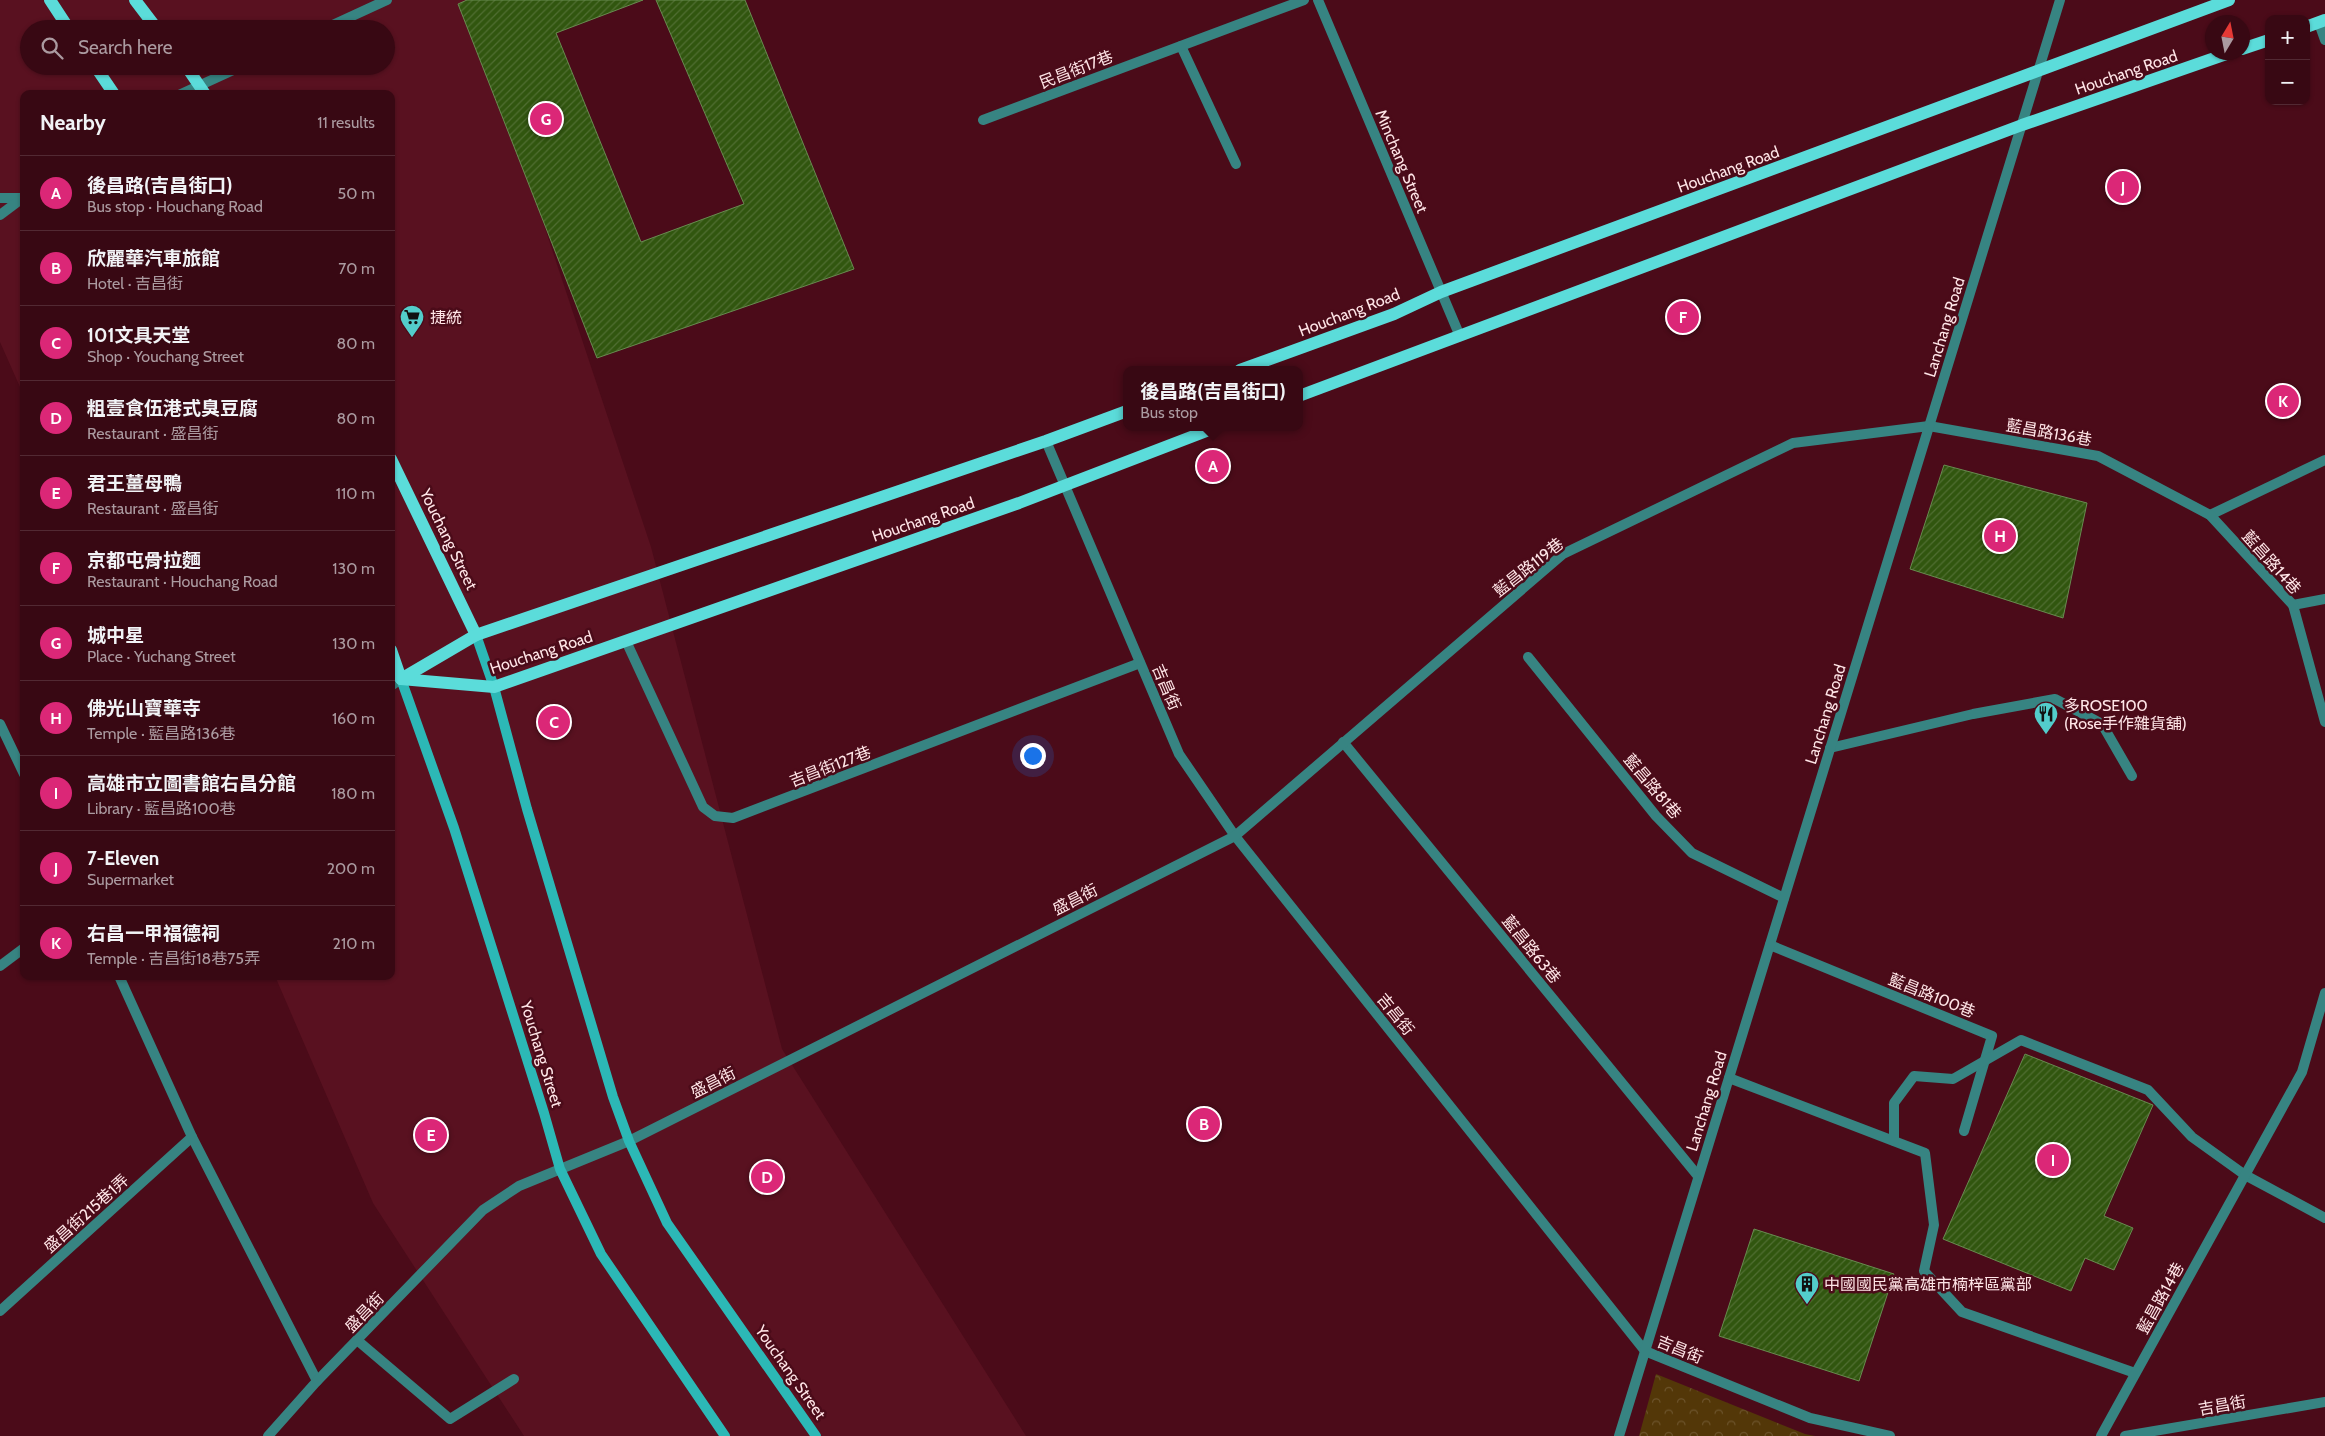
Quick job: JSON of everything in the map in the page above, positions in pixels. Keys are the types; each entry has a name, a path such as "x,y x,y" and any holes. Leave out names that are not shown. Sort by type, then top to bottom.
{"main road":[{"path":"50,0 64,20"},
{"path":"135,0 151,20"},
{"name":"Houchang Road","path":"1251,366 1394,314 1442,292 2229,0"},
{"path":"2310,26 2322,22"},
{"path":"2250,46 2265,41"},
{"name":"Houchang Road","path":"1303,394 1460,334 2022,125 2209,60"},
{"path":"101,75 111,90"},
{"path":"193,75 203,89"},
{"path":"396,682 476,635 1046,441 1123,412"},
{"name":"Houchang Road","path":"396,682 494,687 1064,486 1207,431"},
{"name":"Youchang Street","path":"395,467 476,635"}],"street":[{"path":"344,20 387,0"},
{"name":"民昌街17巷","path":"983,120 1304,0"},
{"name":"Minchang Street","path":"1318,0 1460,334"},
{"name":"Lanchang Road","path":"1618,1436 2060,0"},
{"path":"2322,22 2325,40"},
{"path":"1181,46 1236,164"},
{"path":"203,89 227,75"},
{"path":"0,198 20,198"},
{"path":"0,215 20,200"},
{"name":"藍昌路136巷","path":"1929,426 2098,456 2210,515"},
{"name":"藍昌路119巷","path":"1235,836 1563,554 1793,443 1929,426"},
{"name":"吉昌街","path":"1046,441 1179,754 1235,836 1645,1351 1810,1418 1890,1436"},
{"path":"2210,515 2325,460"},
{"name":"藍昌路14巷","path":"2210,515 2293,606 2325,722"},
{"path":"2293,606 2325,599"},
{"name":"Youchang Street","path":"476,635 494,687 527,809 607,1079 629,1142 667,1223 816,1436"},
{"name":"吉昌街127巷","path":"626,641 703,807 715,816 733,818 1140,663"},
{"name":"藍昌路81巷","path":"1528,657 1656,816 1692,854 1784,898"},
{"name":"Youchang Street","path":"396,682 454,828 560,1169 600,1254 725,1436"},
{"path":"1830,748 1973,714 2056,699 2102,724 2132,776"},
{"path":"0,724 20,766"},
{"name":"藍昌路63巷","path":"1344,742 1698,1176"},
{"name":"盛昌街","path":"268,1436 317,1381 483,1210 519,1186 629,1142 1235,836"},
{"name":"藍昌路100巷","path":"1770,945 1992,1036 1964,1131"},
{"path":"0,966 20,951"},
{"path":"120,980 192,1137 317,1381"},
{"name":"藍昌路14巷","path":"2101,1436 2302,1072 2325,993"},
{"path":"1894,1141 1894,1103 1914,1076 1954,1079 2021,1040 2148,1090 2192,1137 2245,1175 2325,1218"},
{"path":"1728,1078 1926,1153 1934,1225 1924,1271 1962,1312 2135,1374"},
{"name":"盛昌街215巷1弄","path":"0,1312 192,1137"},
{"path":"357,1340 450,1419 514,1379"},
{"name":"吉昌街","path":"2125,1436 2325,1402"}],"shaded area":[{"path":"0,0 469,0 651,547 782,1049 1026,1436 524,1436 373,1203 277,980 395,980 395,90 20,90 20,387 0,342"}],"green space":[{"path":"1656,1374 1805,1434 1815,1436 1639,1436"}],"building":[{"path":"467,0 643,0 556,33 641,242 744,204 656,0 745,0 854,269 597,358 458,4"},
{"path":"1944,465 2087,503 2063,618 1910,569"},
{"path":"2025,1054 2153,1105 2104,1216 2133,1228 2114,1270 2085,1258 2071,1291 1943,1239"},
{"name":"中國國民黨高雄市楠梓區黨部","path":"1754,1229 1894,1274 1859,1381 1719,1336"}],"place":[{"name":"城中星","path":"546,119"},
{"name":"7-Eleven","path":"2123,187"},
{"name":"京都屯骨拉麵","path":"1683,317"},
{"name":"捷統","path":"412,338"},
{"name":"右昌一甲福德祠","path":"2283,401"},
{"name":"後昌路(吉昌街口)","path":"1213,466"},
{"name":"佛光山寶華寺","path":"2000,536"},
{"name":"101文具天堂","path":"554,722"},
{"name":"多ROSE100 (Rose手作雜貨舖)","path":"2046,735"},
{"name":"欣麗華汽車旅館","path":"1204,1124"},
{"name":"君王薑母鴨","path":"431,1135"},
{"name":"高雄市立圖書館右昌分館","path":"2053,1160"},
{"name":"粗壹食伍港式臭豆腐","path":"767,1177"},
{"name":"中國國民黨高雄市楠梓區黨部","path":"1807,1305"}]}
